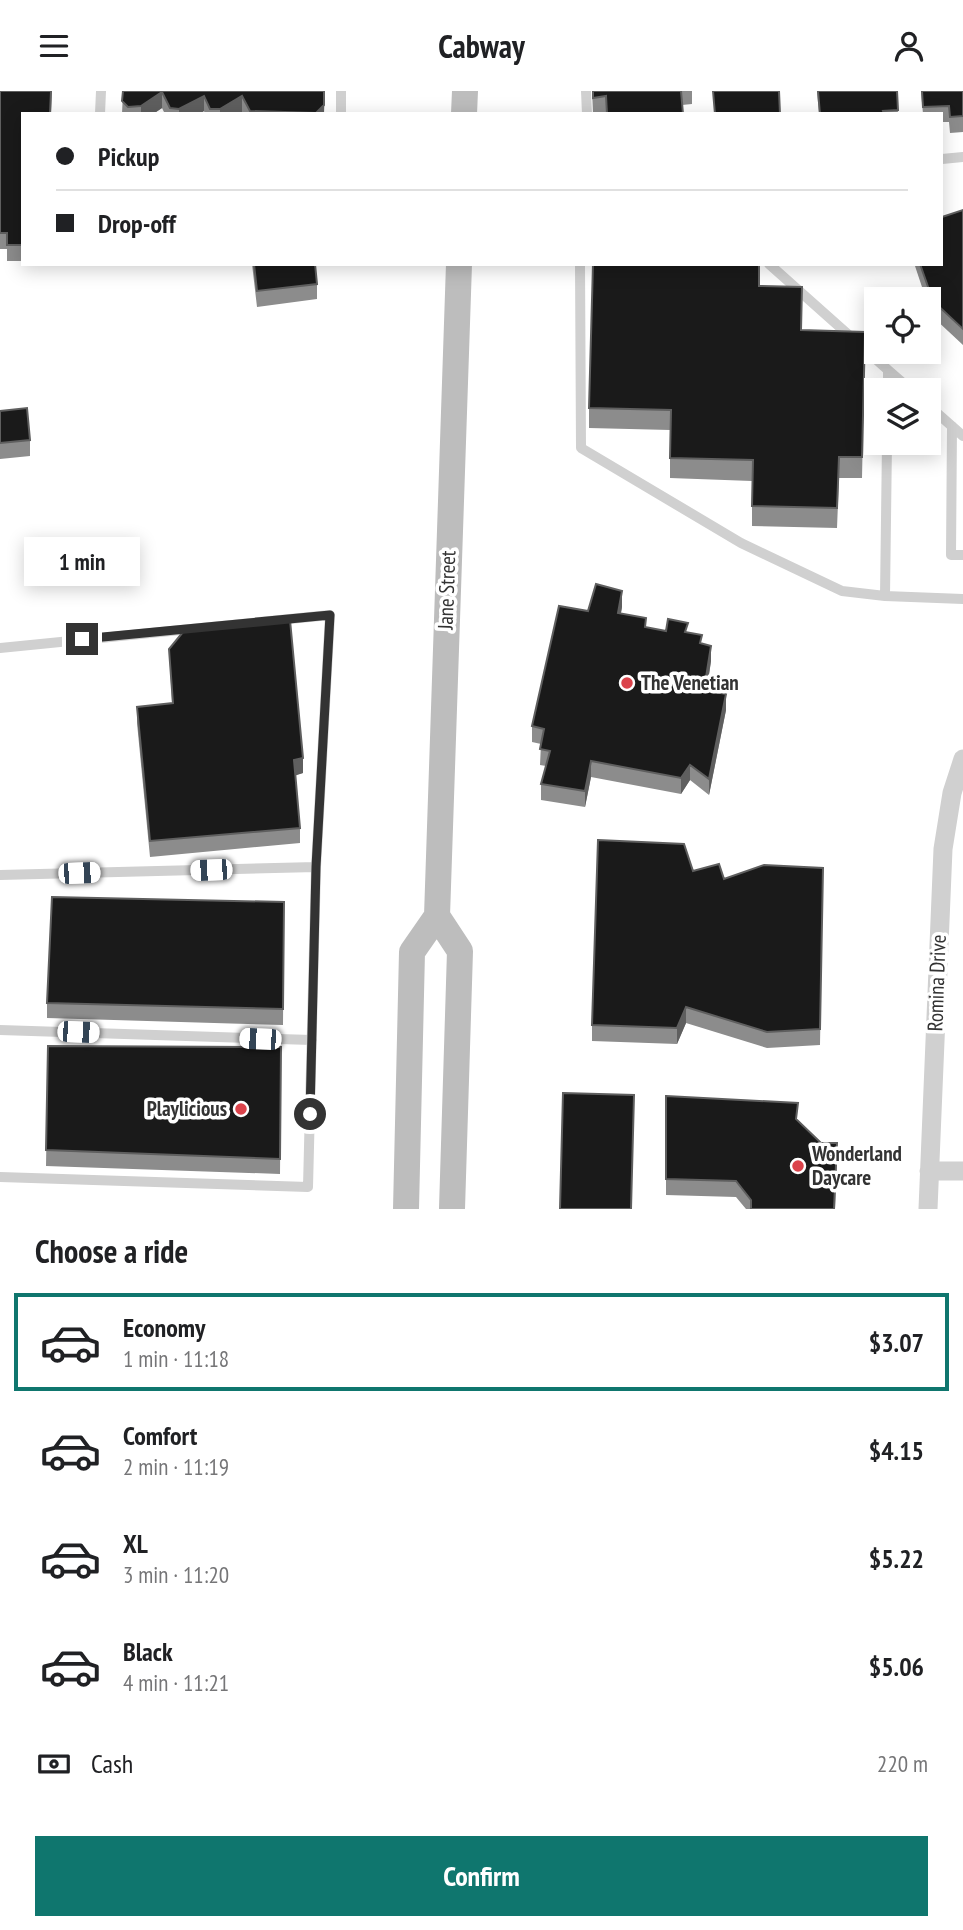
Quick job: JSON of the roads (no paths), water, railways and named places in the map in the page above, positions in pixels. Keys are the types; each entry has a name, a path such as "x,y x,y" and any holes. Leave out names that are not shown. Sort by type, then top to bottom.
{"main road":[{"path":"464,112 465,91"},
{"name":"Jane Street","path":"437,916 459,266"},
{"path":"406,1209 412,952 437,916 460,951 452,1209"}],"street":[{"name":"Romina Drive","path":"928,1209 943,849 952,793 963,759"},
{"path":"929,1171 963,1171"}],"lane":[{"path":"100,112 101,91"},
{"path":"341,91 341,112"},
{"path":"586,91 587,112"},
{"path":"943,159 963,157"},
{"path":"580,266 581,448 741,543 842,591 885,596 963,599"},
{"path":"771,266 897,378"},
{"path":"888,370 888,378"},
{"path":"941,416 963,436"},
{"path":"952,426 951,555 963,555"},
{"path":"885,596 887,455"},
{"path":"0,648 330,615 316,867 308,1187 0,1177"},
{"path":"0,875 316,867"},
{"path":"0,1030 312,1040"}],"place":[{"name":"The Venetian","path":"627,683"},
{"name":"Playlicious","path":"241,1109"},
{"name":"Wonderland Daycare","path":"798,1166"}]}
